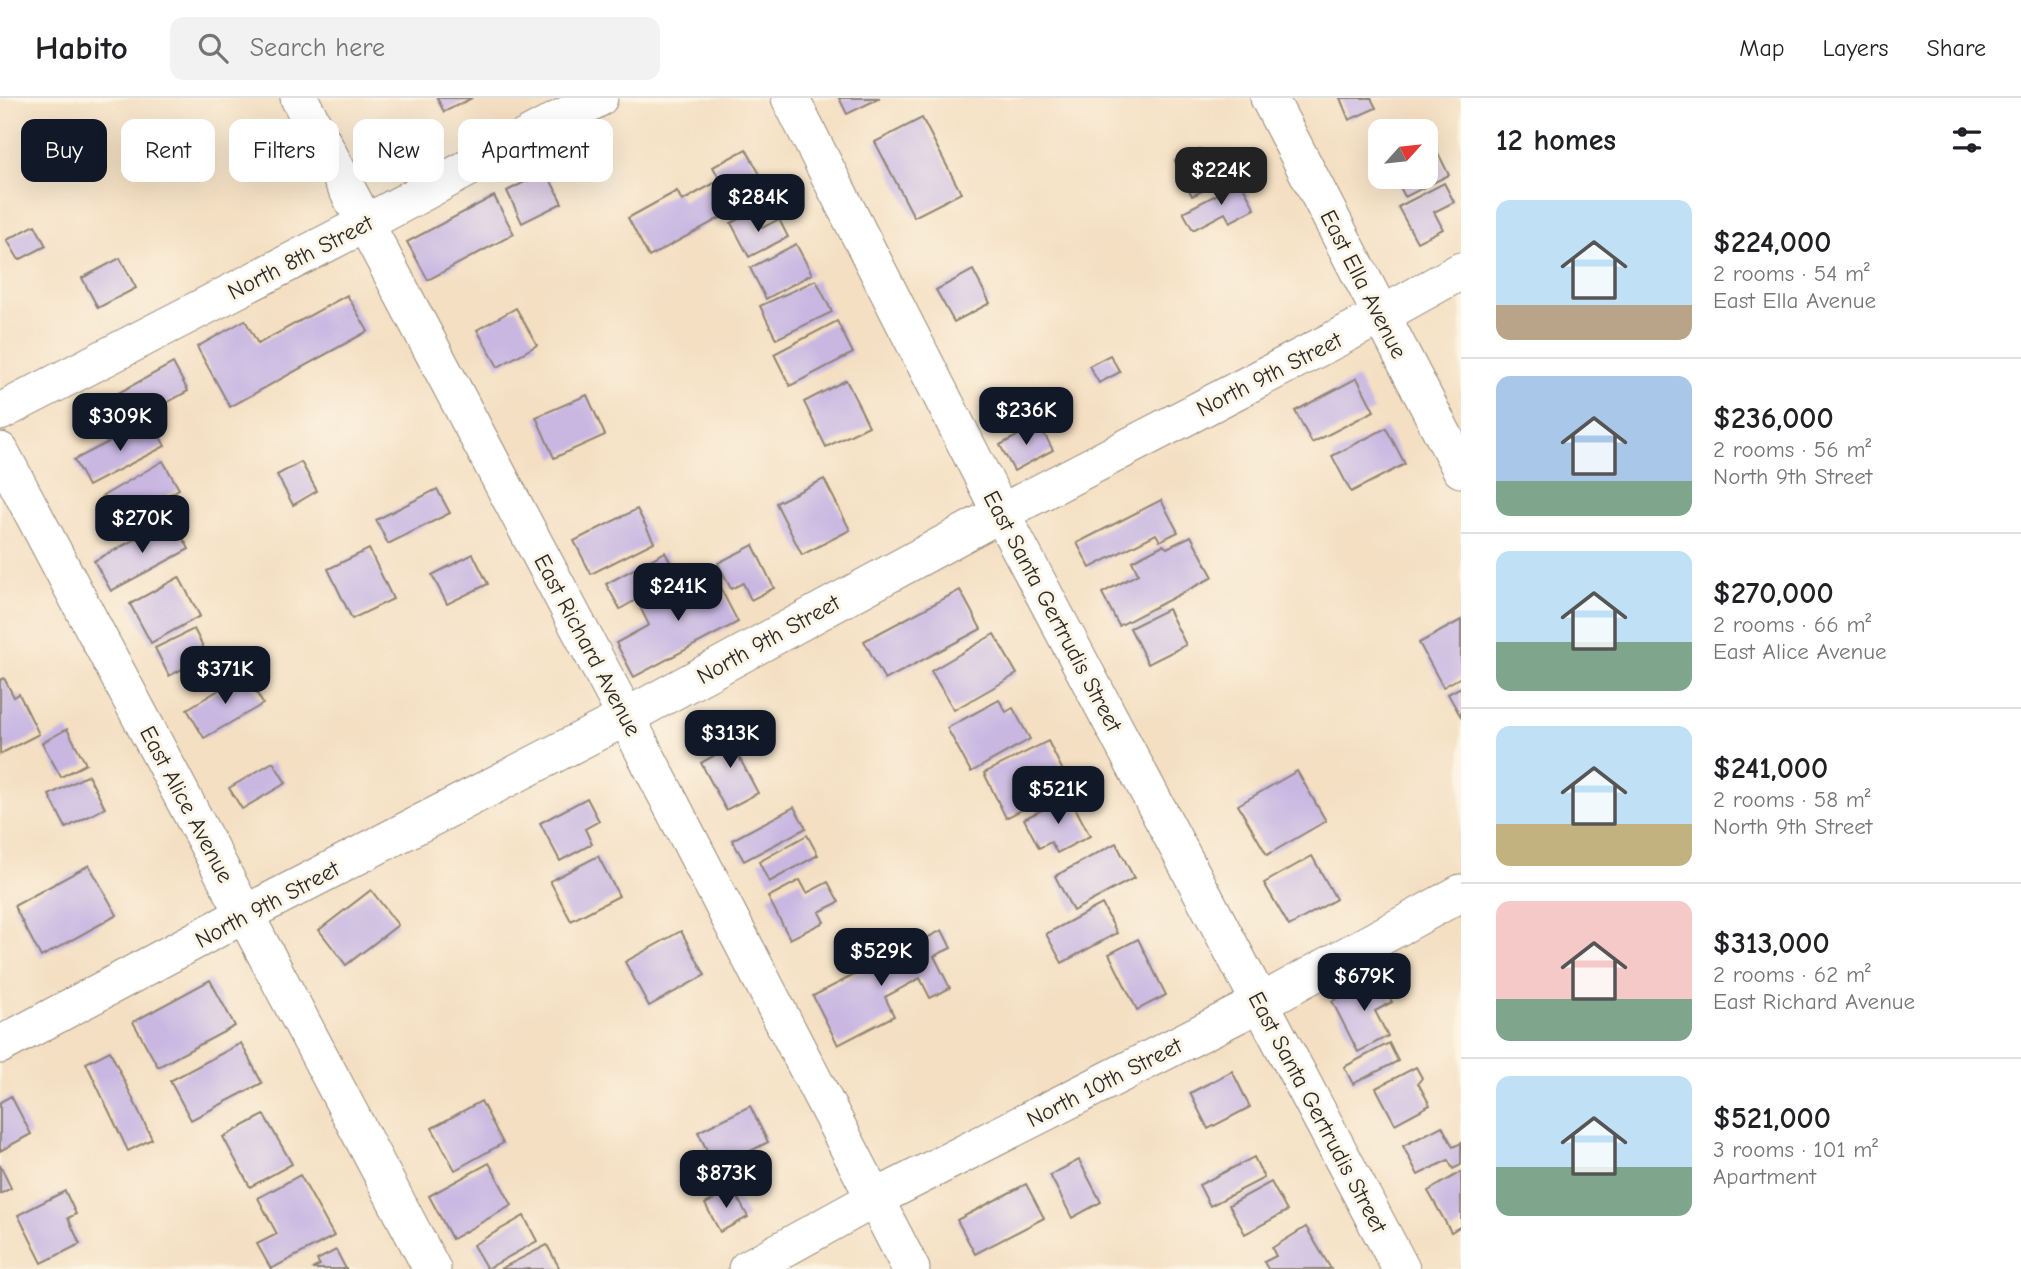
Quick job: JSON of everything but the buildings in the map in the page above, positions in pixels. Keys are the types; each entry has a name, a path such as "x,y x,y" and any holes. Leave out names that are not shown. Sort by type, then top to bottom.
{"street":[{"name":"East Richard Avenue","path":"299,98 626,717 912,1269"},
{"name":"North 8th Street","path":"0,412 366,223 598,98"},
{"name":"East Santa Gertrudis Street","path":"790,98 1001,513 1401,1269"},
{"name":"East Ella Avenue","path":"1269,98 1461,469"},
{"name":"North 9th Street","path":"0,1045 626,717 1001,513 1380,316 1461,271"},
{"name":"East Alice Avenue","path":"0,451 432,1269"},
{"name":"North 10th Street","path":"747,1269 874,1199 1260,1003 1461,893"}]}
